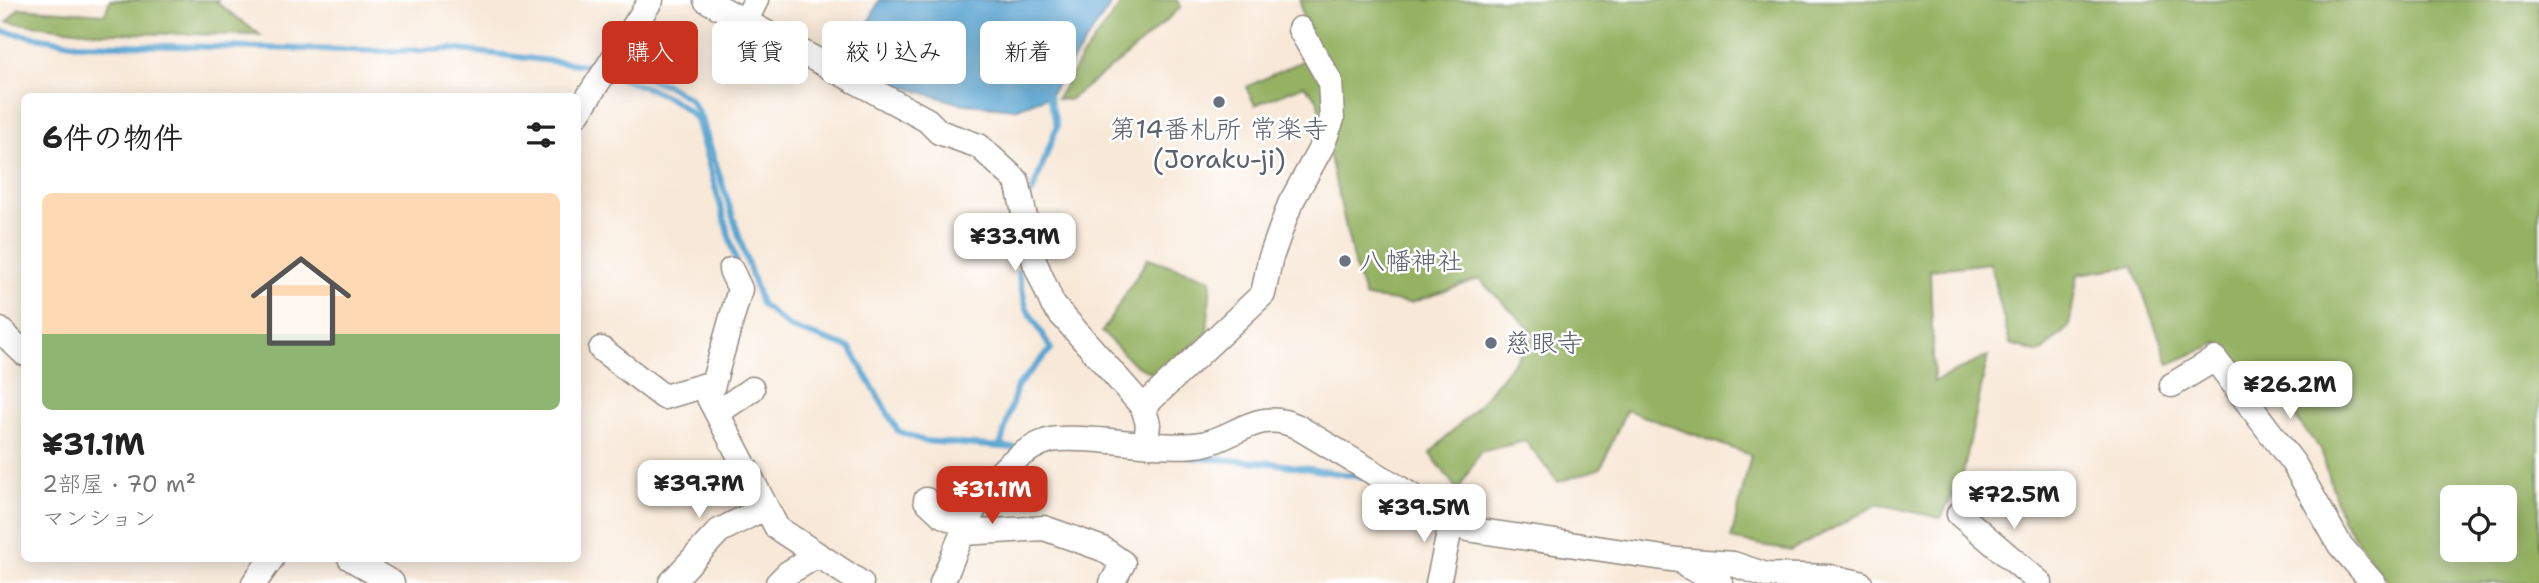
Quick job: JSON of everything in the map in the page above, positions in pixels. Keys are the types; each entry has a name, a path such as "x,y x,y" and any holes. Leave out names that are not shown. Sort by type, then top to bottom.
{"street":[{"path":"581,108 651,0"},
{"path":"706,0 751,11 927,120 939,132 979,146 1017,181 1035,263 1053,305 1143,407 1148,424 1146,443"},
{"path":"1143,407 1263,294 1270,260 1290,204 1322,146 1332,119 1330,81 1300,29"},
{"path":"731,270 740,289 709,398 777,528 860,583"},
{"path":"0,330 21,351"},
{"path":"601,349 664,397 713,383"},
{"path":"2172,385 2215,359 2294,464 2340,545 2373,583"},
{"path":"717,413 752,389"},
{"path":"942,583 977,500 989,482 1031,449 1063,438 1196,445 1256,421 1285,421 1467,529 1677,561 1733,564 1766,575 1830,576 1860,583"},
{"path":"926,500 942,516 965,530 1044,528 1103,550 1123,563 1112,583"},
{"path":"671,583 719,531 766,507"},
{"path":"1959,514 2040,583"},
{"path":"1438,583 1452,520"},
{"path":"778,583 788,573 818,555"},
{"path":"1677,561 1721,583"},
{"path":"254,583 269,562"},
{"path":"357,562 392,583"}],"green space":[{"path":"110,0 218,0 216,2 260,35 101,33 7,22 19,8 105,14"},
{"path":"1124,0 1177,0 1181,7 1125,57 1069,100 1057,99 1066,84 1076,84 1076,67"},
{"path":"1300,0 2539,0 2539,583 2388,583 2342,519 2321,450 2290,411 2218,343 2169,364 2133,266 2078,274 2069,327 2039,353 2010,344 1990,263 1930,270 1934,382 1988,356 1963,474 1941,518 1878,504 1791,551 1731,539 1751,455 1626,410 1601,468 1558,482 1525,441 1480,452 1458,491 1430,453 1478,406 1536,335 1479,279 1411,303 1365,297 1355,268 1317,99 1304,85 1255,105 1246,87 1309,58"},
{"path":"1148,258 1211,279 1207,334 1156,375 1135,365 1102,332"}],"water":[{"path":"879,0 1114,0 1076,56 1076,21 980,21 980,84 1057,84 1049,96 1015,109 958,103 896,84 966,84 966,21 869,21"}],"waterway":[{"path":"0,31 77,44 395,51 452,49 601,67"},
{"path":"636,84 667,97 696,119 736,261"},
{"path":"664,84 690,99 701,118 761,304 789,327 850,348 898,431 924,441 1016,448"},
{"path":"1032,193 1057,126 1049,96"},
{"path":"1000,447 1017,386 1051,349 1026,307 1018,272"},
{"path":"1188,457 1271,463 1361,477"}],"place":[{"name":"第14番札所 常楽寺 (Joraku-ji)","path":"1219,102"},
{"name":"八幡神社","path":"1345,261"},
{"name":"慈眼寺","path":"1491,343"}]}
